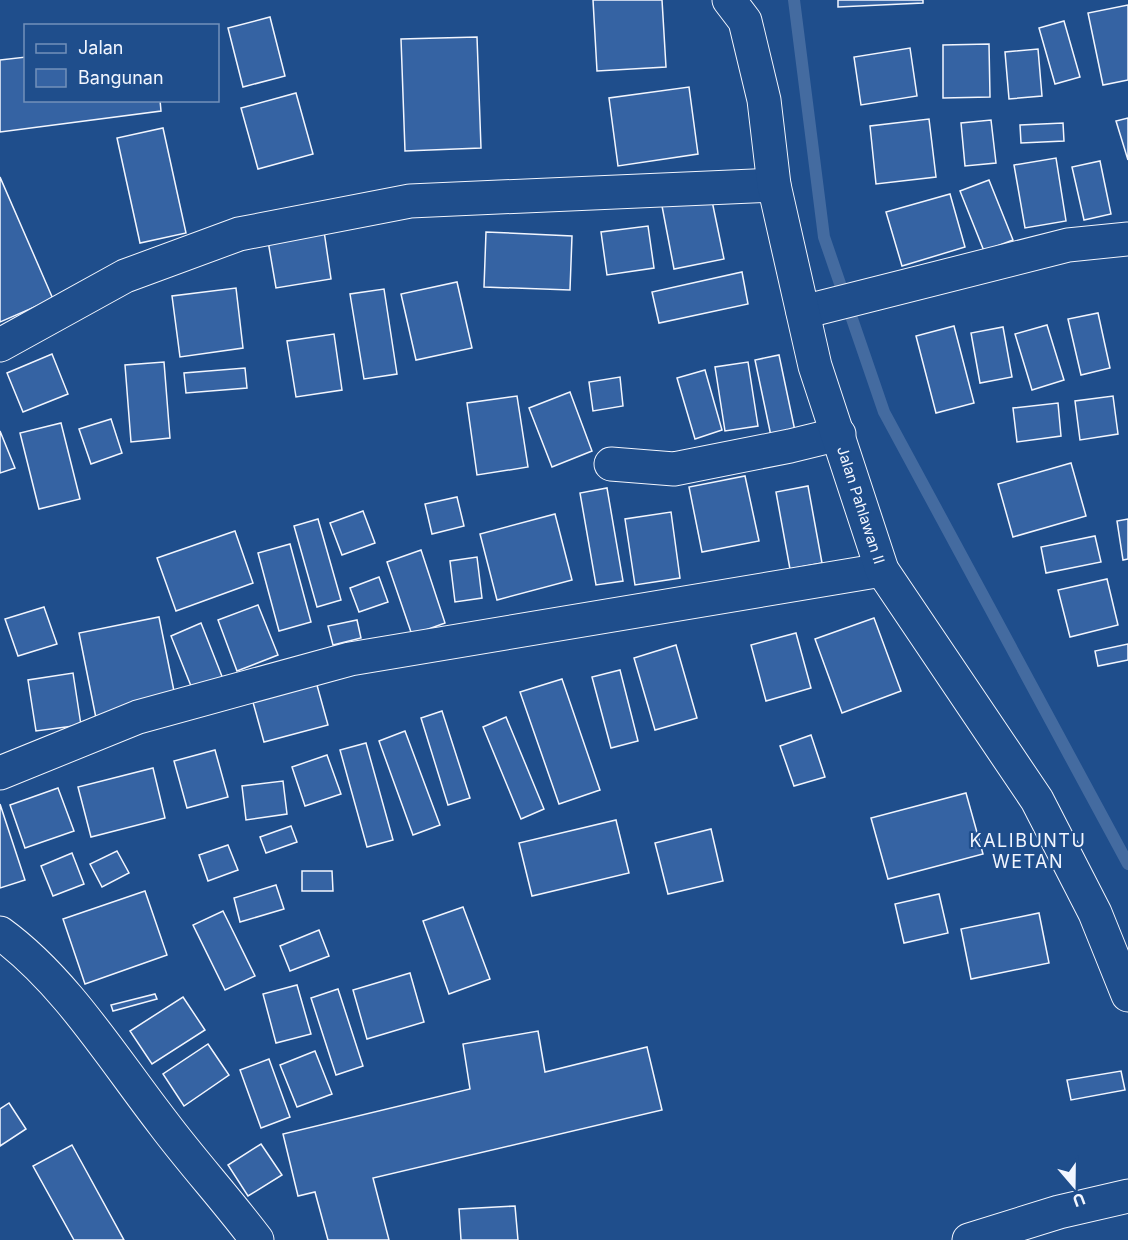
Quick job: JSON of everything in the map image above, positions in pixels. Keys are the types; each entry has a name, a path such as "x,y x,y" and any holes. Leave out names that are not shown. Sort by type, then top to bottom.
{"street":[{"name":"Jalan Pahlawan II","path":"729,0 745,21 764,100 774,184 815,309 815,366 882,570 1038,800 1095,913 1128,995"},
{"path":"0,345 124,276 239,234 410,201 774,184"},
{"path":"815,309 1068,245 1128,239"},
{"path":"611,465 674,469 839,434"},
{"path":"0,773 138,717 350,659 882,570"},
{"path":"0,933 68,997 164,1124 257,1240"},
{"path":"969,1240 1059,1212 1128,1196"}],"building":[{"path":"593,0 662,0 666,67 597,71"},
{"path":"838,0 923,0 923,3 838,7"},
{"path":"1128,5 1128,80 1103,85 1088,13"},
{"path":"270,17 285,76 243,87 228,28"},
{"path":"1064,21 1080,77 1055,84 1039,28"},
{"path":"477,37 481,148 405,151 401,39"},
{"path":"989,44 990,97 943,98 943,45"},
{"path":"910,48 917,96 861,105 854,57"},
{"path":"1038,49 1042,96 1009,99 1005,52"},
{"path":"24,57 24,102 160,102 161,111 0,132 0,60"},
{"path":"689,87 698,154 618,166 609,98"},
{"path":"296,93 313,154 258,169 241,108"},
{"path":"1128,118 1128,160 1116,121"},
{"path":"929,119 936,177 876,184 870,126"},
{"path":"991,120 996,163 965,166 961,123"},
{"path":"1063,123 1064,141 1021,143 1020,125"},
{"path":"163,128 186,233 140,243 117,138"},
{"path":"1056,158 1066,221 1025,228 1014,165"},
{"path":"1100,161 1111,214 1084,220 1072,167"},
{"path":"0,177 53,299 0,322"},
{"path":"989,180 1013,240 984,251 960,191"},
{"path":"950,194 965,247 902,266 886,212"},
{"path":"711,196 724,259 674,269 662,206"},
{"path":"648,226 654,268 607,275 601,232"},
{"path":"324,231 331,279 276,288 268,241"},
{"path":"486,232 572,236 570,290 484,287"},
{"path":"742,272 748,304 659,323 652,292"},
{"path":"457,282 472,348 416,360 401,294"},
{"path":"236,288 243,348 180,357 172,296"},
{"path":"384,289 397,374 364,379 350,294"},
{"path":"1098,313 1110,368 1081,375 1068,319"},
{"path":"1047,325 1064,380 1032,390 1015,334"},
{"path":"954,326 974,403 936,413 916,336"},
{"path":"1003,327 1012,377 980,383 971,333"},
{"path":"334,334 342,390 296,397 287,341"},
{"path":"52,354 68,394 23,412 7,373"},
{"path":"779,355 795,431 771,436 755,360"},
{"path":"164,362 170,438 131,442 125,365"},
{"path":"748,362 758,426 725,431 715,367"},
{"path":"245,368 247,388 186,393 184,373"},
{"path":"705,370 722,430 695,439 677,378"},
{"path":"620,377 623,406 593,411 589,382"},
{"path":"570,392 592,451 552,467 529,408"},
{"path":"517,396 528,467 477,475 467,403"},
{"path":"1113,396 1118,434 1080,440 1075,401"},
{"path":"1058,403 1061,436 1017,442 1013,408"},
{"path":"111,419 122,453 91,464 79,429"},
{"path":"61,423 80,499 39,509 20,433"},
{"path":"0,431 15,468 0,473"},
{"path":"1071,463 1086,516 1013,537 998,484"},
{"path":"745,476 759,541 702,552 689,487"},
{"path":"808,486 822,563 790,569 776,492"},
{"path":"607,488 623,581 596,585 580,493"},
{"path":"457,497 464,526 432,534 425,504"},
{"path":"363,511 375,543 342,555 330,523"},
{"path":"671,512 680,578 635,585 625,519"},
{"path":"555,514 572,580 497,600 480,534"},
{"path":"318,519 341,600 317,607 294,526"},
{"path":"1128,519 1128,559 1123,560 1117,521"},
{"path":"235,531 253,583 176,611 157,558"},
{"path":"1095,536 1101,562 1046,573 1041,547"},
{"path":"290,544 311,622 279,631 258,553"},
{"path":"421,550 445,623 412,635 387,562"},
{"path":"477,557 482,598 455,602 450,561"},
{"path":"379,577 388,602 359,612 350,588"},
{"path":"1107,579 1118,625 1070,637 1058,590"},
{"path":"258,605 278,655 237,671 218,620"},
{"path":"44,607 57,644 18,656 5,619"},
{"path":"159,617 177,706 97,723 79,633"},
{"path":"874,618 901,691 842,713 815,639"},
{"path":"357,620 361,638 333,645 328,626"},
{"path":"201,623 225,684 195,696 171,636"},
{"path":"796,633 811,688 766,701 751,645"},
{"path":"1128,644 1128,660 1098,666 1095,651"},
{"path":"676,645 697,718 655,730 634,658"},
{"path":"620,670 638,741 611,748 592,677"},
{"path":"73,673 81,725 36,731 28,680"},
{"path":"315,678 328,725 264,742 251,695"},
{"path":"562,679 600,790 559,804 520,692"},
{"path":"442,711 470,798 448,805 421,718"},
{"path":"506,717 544,809 521,819 483,727"},
{"path":"405,731 440,825 413,835 379,741"},
{"path":"811,735 825,777 794,786 780,746"},
{"path":"366,743 393,840 367,847 340,750"},
{"path":"215,750 228,797 187,808 174,761"},
{"path":"327,755 341,794 305,806 292,767"},
{"path":"153,768 165,818 91,837 78,787"},
{"path":"283,781 287,814 246,820 242,786"},
{"path":"58,788 74,831 25,848 10,805"},
{"path":"966,793 983,854 888,879 871,818"},
{"path":"0,804 25,880 0,888"},
{"path":"616,820 629,873 532,896 519,843"},
{"path":"291,826 297,842 266,853 260,837"},
{"path":"711,829 723,881 668,894 655,843"},
{"path":"228,845 238,870 208,881 199,855"},
{"path":"117,851 129,873 102,887 90,864"},
{"path":"72,853 84,884 53,896 41,866"},
{"path":"302,871 332,871 333,891 302,891"},
{"path":"276,885 284,909 240,922 234,898"},
{"path":"145,891 167,955 85,984 63,919"},
{"path":"939,894 948,933 904,943 895,904"},
{"path":"463,907 490,979 449,994 423,921"},
{"path":"223,911 255,976 225,990 193,925"},
{"path":"1039,913 1049,963 971,979 961,929"},
{"path":"319,930 329,956 290,971 280,946"},
{"path":"410,973 424,1022 367,1039 353,990"},
{"path":"297,985 311,1034 276,1043 263,994"},
{"path":"338,989 363,1066 336,1075 311,998"},
{"path":"155,994 157,999 113,1011 111,1005"},
{"path":"183,997 205,1030 152,1064 130,1031"},
{"path":"538,1031 545,1072 647,1047 662,1110 373,1178 389,1240 328,1240 315,1192 298,1196 283,1134 470,1089 463,1044"},
{"path":"208,1044 229,1075 184,1106 163,1074"},
{"path":"315,1051 332,1094 297,1107 280,1065"},
{"path":"269,1059 290,1117 261,1128 240,1070"},
{"path":"1121,1071 1125,1090 1071,1100 1067,1080"},
{"path":"9,1103 26,1129 0,1146 0,1109"},
{"path":"261,1144 282,1175 248,1196 228,1165"},
{"path":"72,1145 124,1240 74,1240 33,1166"},
{"path":"515,1206 518,1240 461,1240 459,1209"}],"waterway":[{"path":"794,0 824,237 884,412 1128,864"}],"district":[{"name":"KALIBUNTU WETAN","path":"1028,850"}]}
